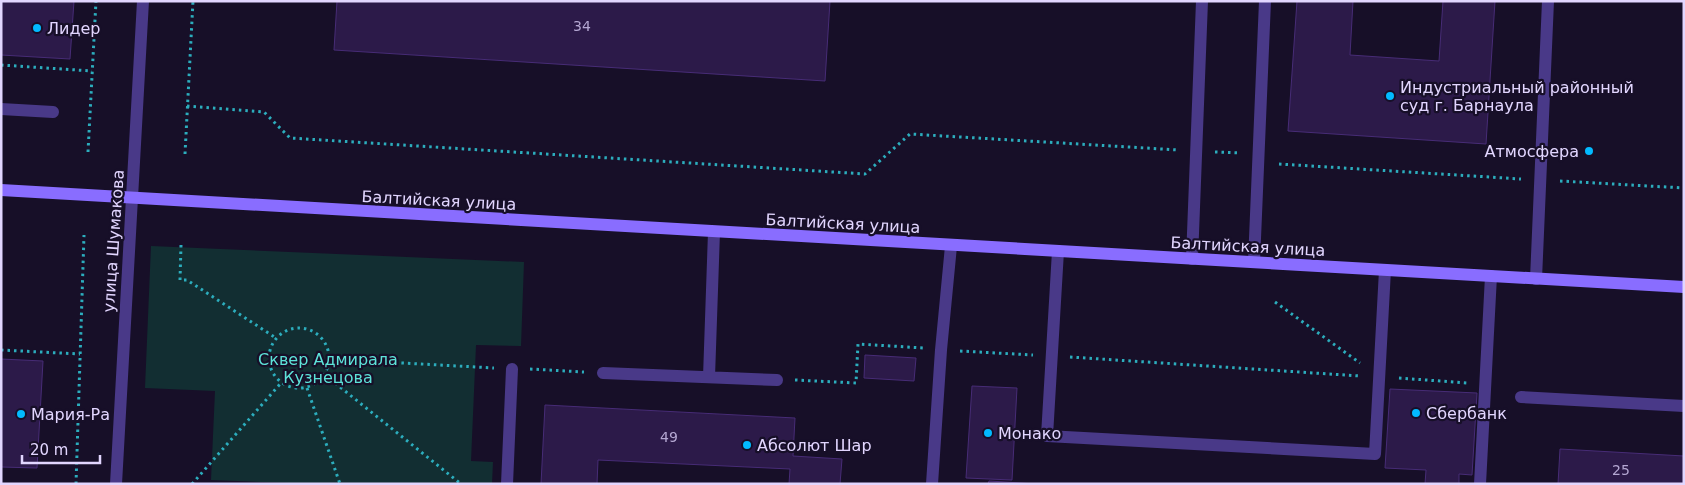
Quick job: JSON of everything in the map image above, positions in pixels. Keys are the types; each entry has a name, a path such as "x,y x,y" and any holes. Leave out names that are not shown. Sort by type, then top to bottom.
{"main road":[{"name":"Балтийская улица","path":"1,190 1684,287"}],"street":[{"name":"улица Шумакова","path":"116,484 143,1"},
{"path":"1192,259 1202,1"},
{"path":"1254,262 1265,1"},
{"path":"1536,278 1548,1"},
{"path":"1,109 53,112"},
{"path":"709,377 714,232"},
{"path":"932,484 941,350 952,246"},
{"path":"1058,251 1047,436 1374,454 1385,270"},
{"path":"1480,484 1490,276"},
{"path":"507,484 512,369"},
{"path":"603,373 778,380"},
{"path":"1521,397 1684,406"}],"path":[{"path":"88,152 96,1"},
{"path":"185,154 193,1"},
{"path":"1,65 92,71"},
{"path":"187,106 264,112 290,138 865,174 910,134 1258,154 1272,158 1279,164 1684,188"},
{"path":"1279,164 1279,172"},
{"path":"76,484 84,235"},
{"path":"181,245 180,280 187,280 276,338"},
{"path":"1275,302 1379,377"},
{"path":"304,328 314,331 322,337 328,346 330,359 325,375 318,382 307,388 300,389 280,383 274,376 268,356 276,338 284,331 304,328"},
{"path":"778,380 856,383 858,344 1477,384 1485,392"},
{"path":"1,350 80,354"},
{"path":"330,359 603,373"},
{"path":"325,375 461,484"},
{"path":"192,484 280,383"},
{"path":"307,388 340,484"}],"green space":[{"name":"Сквер Адмирала Кузнецова","path":"151,246 524,262 521,346 476,345 471,461 493,462 492,484 315,484 211,480 215,391 145,388"}],"building":[{"name":"Лидер","path":"1,1 74,1 70,59 1,55"},
{"path":"337,1 830,1 825,81 334,50"},
{"name":"Индустриальный районный суд г. Барнаула","path":"1297,1 1353,1 1350,55 1439,61 1443,1 1495,1 1486,144 1288,131"},
{"path":"865,355 916,358 914,381 864,378"},
{"name":"Мария-Ра","path":"1,359 43,361 37,468 1,467"},
{"path":"972,386 1017,388 1012,480 966,478"},
{"path":"1390,389 1477,393 1472,475 1459,474 1459,484 1425,484 1426,470 1385,468"},
{"path":"545,405 795,418 793,456 842,459 840,484 789,484 790,469 598,460 597,484 541,484"},
{"path":"1560,449 1684,456 1684,484 1558,484"},
{"path":"989,481 1036,484 988,484"}],"place":[{"name":"Лидер","path":"37,28"},
{"name":"Индустриальный районный суд г. Барнаула","path":"1390,96"},
{"name":"Атмосфера","path":"1589,151"},
{"name":"Сбербанк","path":"1416,413"},
{"name":"Мария-Ра","path":"21,414"},
{"name":"Монако","path":"988,433"},
{"name":"Абсолют Шар","path":"747,445"}]}
